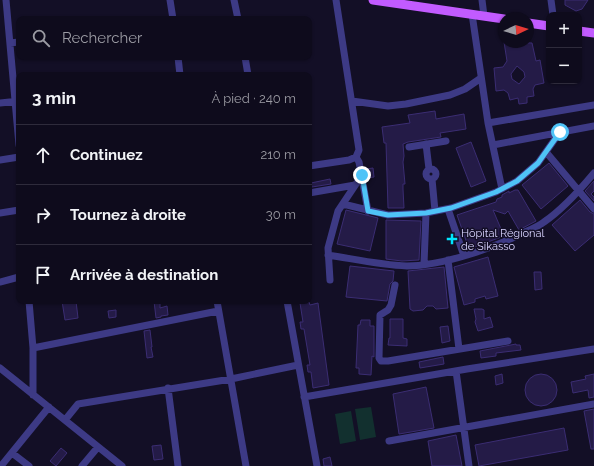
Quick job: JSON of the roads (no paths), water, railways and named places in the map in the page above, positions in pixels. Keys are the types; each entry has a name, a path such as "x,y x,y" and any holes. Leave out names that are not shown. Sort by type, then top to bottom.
{"main road":[{"path":"373,0 401,2 498,18"},
{"path":"534,24 546,26"},
{"path":"582,31 594,33"}],"street":[{"path":"6,0 16,93"},
{"path":"170,0 173,16"},
{"path":"234,0 237,16"},
{"path":"336,0 352,102 358,150 356,158 359,162 362,175 368,211"},
{"path":"482,0 484,16"},
{"path":"551,0 553,12"},
{"path":"472,14 488,123 502,189"},
{"path":"10,43 16,42"},
{"path":"178,60 180,72"},
{"path":"246,60 248,72"},
{"path":"352,102 388,106 406,104 450,95 464,89 481,78"},
{"path":"0,103 16,101"},
{"path":"488,123 594,105"},
{"path":"493,144 594,126"},
{"path":"343,204 388,215 426,213 448,209 502,189 517,181 538,163 560,132"},
{"path":"409,147 446,141"},
{"path":"426,144 429,168 432,168 436,172 436,176 432,179 435,211"},
{"path":"546,152 594,209"},
{"path":"0,160 16,157"},
{"path":"312,166 356,158"},
{"path":"328,255 408,266 464,256 510,240 544,222 579,191 594,173"},
{"path":"330,280 328,248 338,211 362,175"},
{"path":"312,192 355,185"},
{"path":"448,209 464,256"},
{"path":"0,213 16,210"},
{"path":"424,264 426,213"},
{"path":"448,260 459,349"},
{"path":"0,282 16,278"},
{"path":"395,285 391,305 388,310 380,315 379,358 381,361 508,341"},
{"path":"29,304 33,348 33,395"},
{"path":"217,304 246,466"},
{"path":"288,304 317,466"},
{"path":"33,348 218,311"},
{"path":"304,397 456,370 594,348"},
{"path":"65,420 78,404 168,388 231,379 298,365"},
{"path":"0,368 122,466"},
{"path":"456,370 469,466"},
{"path":"168,388 178,466"},
{"path":"388,441 594,404"},
{"path":"1,466 49,407"},
{"path":"82,466 98,447"},
{"path":"12,453 29,466"}],"place":[{"name":"Hôpital Régional de Sikasso","path":"452,239"}]}
